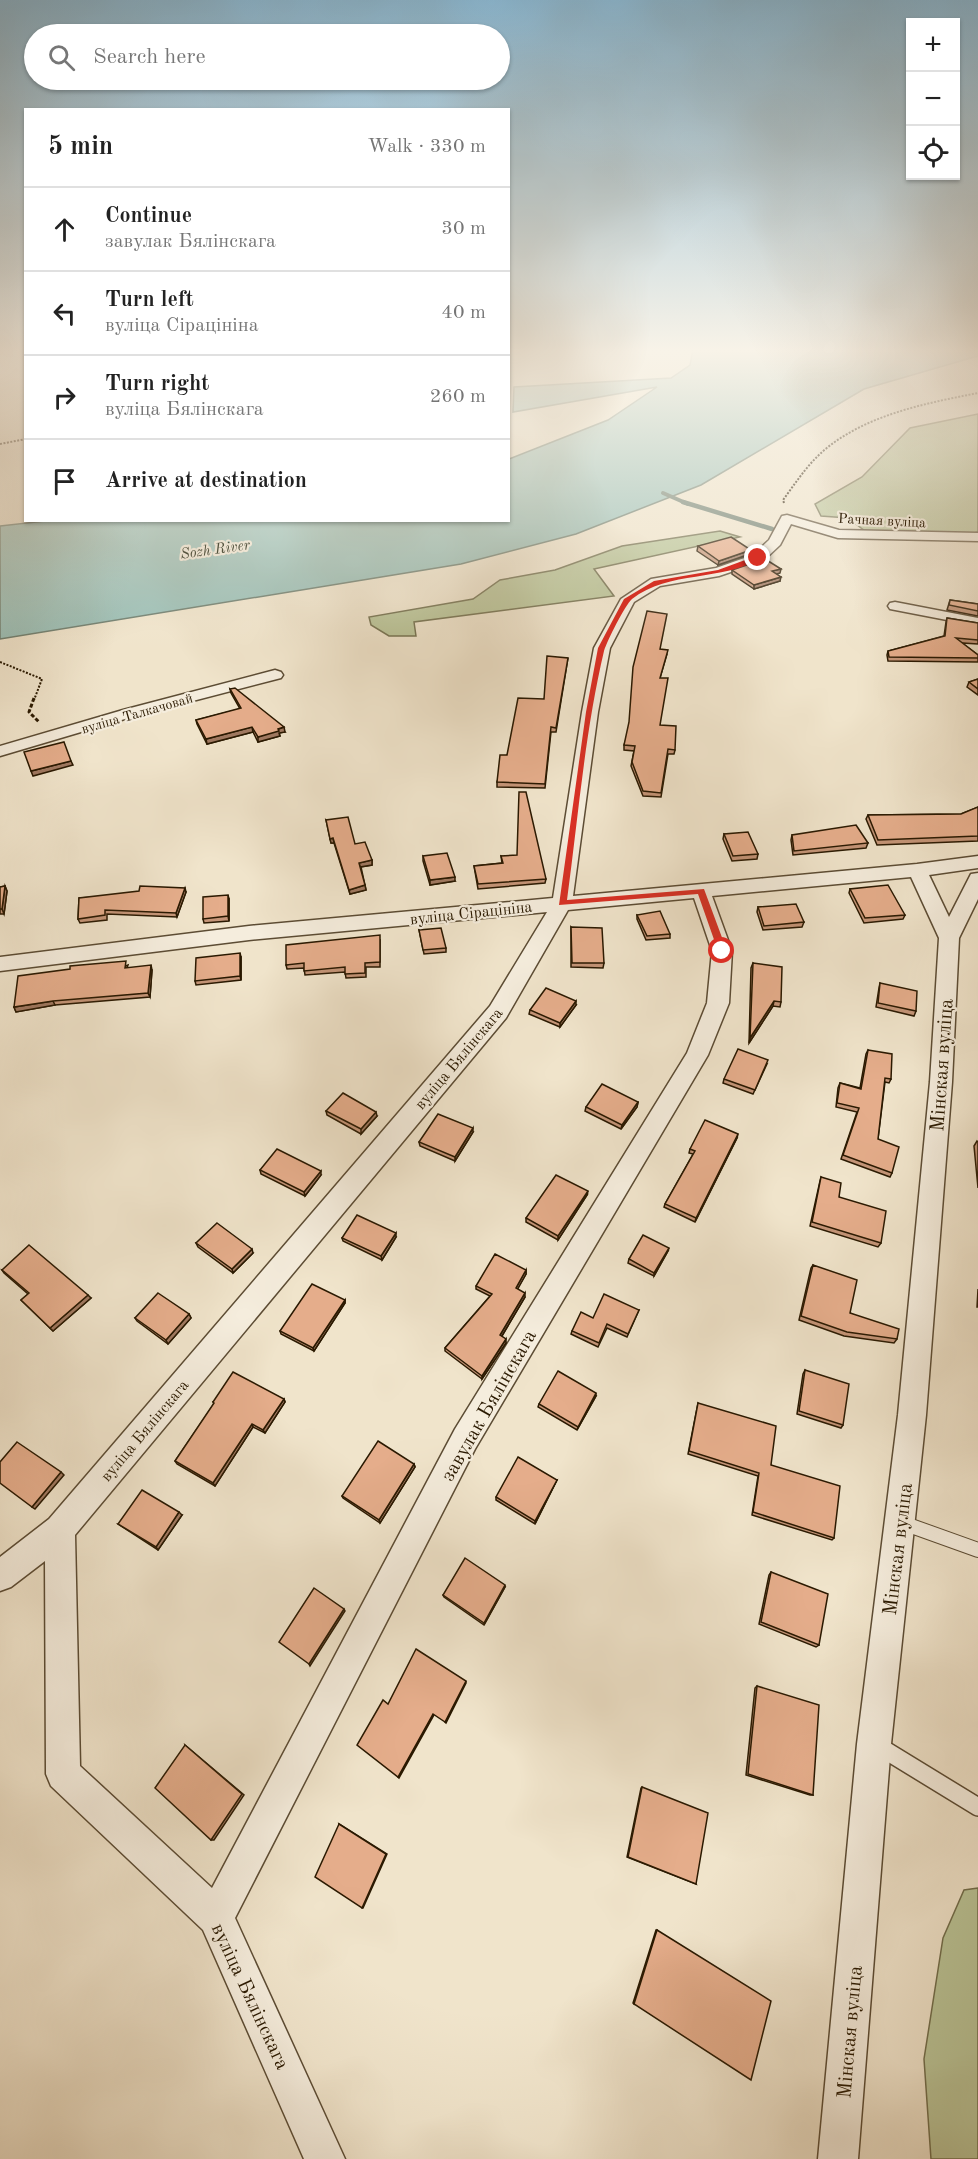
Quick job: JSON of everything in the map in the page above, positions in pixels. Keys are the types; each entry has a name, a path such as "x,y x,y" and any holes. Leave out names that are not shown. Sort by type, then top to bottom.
{"street":[{"name":"Рачная вуліца","path":"787,519 838,534 978,537"},
{"name":"вуліца Бялінскага","path":"0,1576 60,1530 498,1012 562,903 590,712 602,648 628,599 656,582 719,572 758,558 775,542 787,519"},
{"path":"895,606 978,622"},
{"name":"вуліца Талкачовай","path":"0,751 55,737 129,713 275,675"},
{"name":"вуліца Сірацініна","path":"0,964 249,933 917,870 978,862"},
{"name":"Мінская вуліца","path":"917,870 949,938"},
{"name":"Мінская вуліца","path":"838,2159 874,1744 912,1415 941,1082 949,938 978,879"},
{"name":"завулак Бялінскага","path":"216,1917 465,1439 697,1055 718,1004 722,951 701,891"},
{"name":"вуліца Бялінскага","path":"60,1530 63,1774 216,1917 325,2159"}],"lane":[{"path":"900,1522 978,1550"},
{"path":"874,1744 978,1807"}],"path":[{"path":"787,519 783,500 812,462 829,449"},
{"path":"0,662 42,680 29,712 55,737"}],"green space":[{"path":"890,449 978,449 978,532 970,534 865,531 848,518 821,516 815,504 862,477"},
{"path":"720,531 740,537 594,569 614,596 414,622 416,636 389,636 371,625 369,617 473,599 500,580 555,570 622,546"},
{"path":"978,1888 978,2159 931,2159 924,2059 943,1938 964,1890"}],"water":[{"name":"Sozh River","path":"535,449 763,449 701,485 576,534 461,564 0,639 0,526 36,522 510,522 510,459"}],"building":[{"path":"731,537 751,550 719,561 698,546"},
{"path":"765,559 781,569 772,571 781,577 754,585 732,570"},
{"path":"950,600 978,604 978,611 949,605"},
{"path":"647,611 667,614 660,649 668,650 660,678 668,678 660,725 676,726 675,750 668,749 661,793 643,791 632,762 635,746 624,745 629,722 633,667"},
{"path":"947,618 978,623 978,640 956,638 978,655 978,658 889,657 888,651 945,636"},
{"path":"547,656 568,658 556,728 551,727 545,784 497,782 500,755 507,755 518,698 544,699"},
{"path":"978,679 978,689 969,682"},
{"path":"235,688 284,727 278,729 279,731 258,737 252,727 206,739 196,720 241,708 230,689"},
{"path":"64,742 71,761 31,771 24,752"},
{"path":"519,792 526,792 546,879 478,884 474,866 503,863 501,856 517,855"},
{"path":"978,807 978,836 878,840 868,815 961,814"},
{"path":"348,817 355,844 365,842 372,860 359,863 365,885 349,890 333,838 330,839 326,820"},
{"path":"856,825 868,843 794,851 792,835"},
{"path":"748,832 758,854 733,856 724,834"},
{"path":"447,853 455,877 430,880 423,856"},
{"path":"888,885 905,915 865,918 850,889"},
{"path":"5,886 2,909 0,909 0,887"},
{"path":"140,886 185,888 176,913 105,910 105,915 78,919 79,898 139,891"},
{"path":"228,895 228,916 203,919 203,897"},
{"path":"796,904 804,922 764,926 758,907"},
{"path":"660,911 670,934 647,936 637,915"},
{"path":"571,927 602,928 604,963 572,963"},
{"path":"441,928 446,948 423,950 419,930"},
{"path":"380,935 380,962 365,963 365,973 345,974 345,967 304,971 304,963 286,965 286,945"},
{"path":"240,953 240,976 195,981 196,958"},
{"path":"126,961 125,968 151,965 148,993 53,1001 14,1007 18,976 70,969 70,966"},
{"path":"753,963 782,967 781,1002 774,1001 750,1038"},
{"path":"880,983 917,991 916,1011 878,1003"},
{"path":"546,988 576,1001 560,1023 530,1010"},
{"path":"738,1049 768,1060 755,1090 724,1079"},
{"path":"868,1050 892,1054 891,1079 885,1078 878,1139 899,1147 892,1173 843,1155 859,1108 837,1103 840,1083 861,1089"},
{"path":"602,1084 638,1102 622,1125 586,1107"},
{"path":"343,1093 376,1112 361,1129 326,1111"},
{"path":"438,1114 473,1128 455,1157 419,1142"},
{"path":"705,1120 738,1134 696,1218 665,1204 695,1151 690,1149"},
{"path":"277,1149 321,1171 304,1192 260,1170"},
{"path":"556,1175 588,1191 558,1236 526,1218"},
{"path":"821,1177 841,1183 839,1197 886,1211 881,1243 812,1222"},
{"path":"357,1215 396,1233 381,1256 342,1238"},
{"path":"217,1223 252,1249 232,1269 196,1243"},
{"path":"643,1235 669,1248 654,1273 629,1259"},
{"path":"29,1245 88,1295 50,1328 21,1300 29,1293 2,1270"},
{"path":"495,1254 526,1270 516,1288 525,1293 500,1335 506,1339 482,1376 445,1348 492,1294 476,1286"},
{"path":"813,1265 857,1280 850,1313 899,1329 897,1339 847,1332 801,1316"},
{"path":"312,1284 345,1300 313,1348 280,1331"},
{"path":"158,1293 189,1314 166,1340 135,1318"},
{"path":"604,1294 639,1310 628,1334 607,1324 599,1343 572,1331 581,1312 593,1318"},
{"path":"805,1370 849,1384 843,1425 799,1411"},
{"path":"558,1371 596,1393 578,1427 539,1404"},
{"path":"233,1372 284,1399 263,1430 252,1424 213,1483 175,1461"},
{"path":"698,1403 776,1426 771,1465 840,1486 834,1538 753,1512 759,1473 689,1451"},
{"path":"378,1441 414,1464 379,1520 342,1496"},
{"path":"17,1442 61,1472 32,1507 0,1483 0,1462"},
{"path":"518,1457 557,1480 535,1521 496,1497"},
{"path":"142,1490 179,1512 156,1547 118,1524"},
{"path":"465,1558 505,1585 484,1623 443,1595"},
{"path":"771,1572 828,1594 819,1645 761,1622"},
{"path":"314,1588 344,1609 309,1664 279,1642"},
{"path":"416,1649 466,1681 445,1722 433,1714 398,1777 357,1745 383,1700 388,1704"},
{"path":"757,1686 819,1705 813,1795 748,1774"},
{"path":"185,1745 242,1794 211,1840 155,1788"},
{"path":"642,1787 708,1813 696,1884 628,1857"},
{"path":"339,1824 386,1854 362,1908 315,1877"},
{"path":"657,1930 771,2001 751,2080 634,2004"}],"waterway":[{"path":"663,493 684,502"},
{"path":"684,502 772,529"}],"route":[{"path":"722,951 701,891 562,903 590,712 602,648 628,599 656,582 719,572 758,558"}]}
